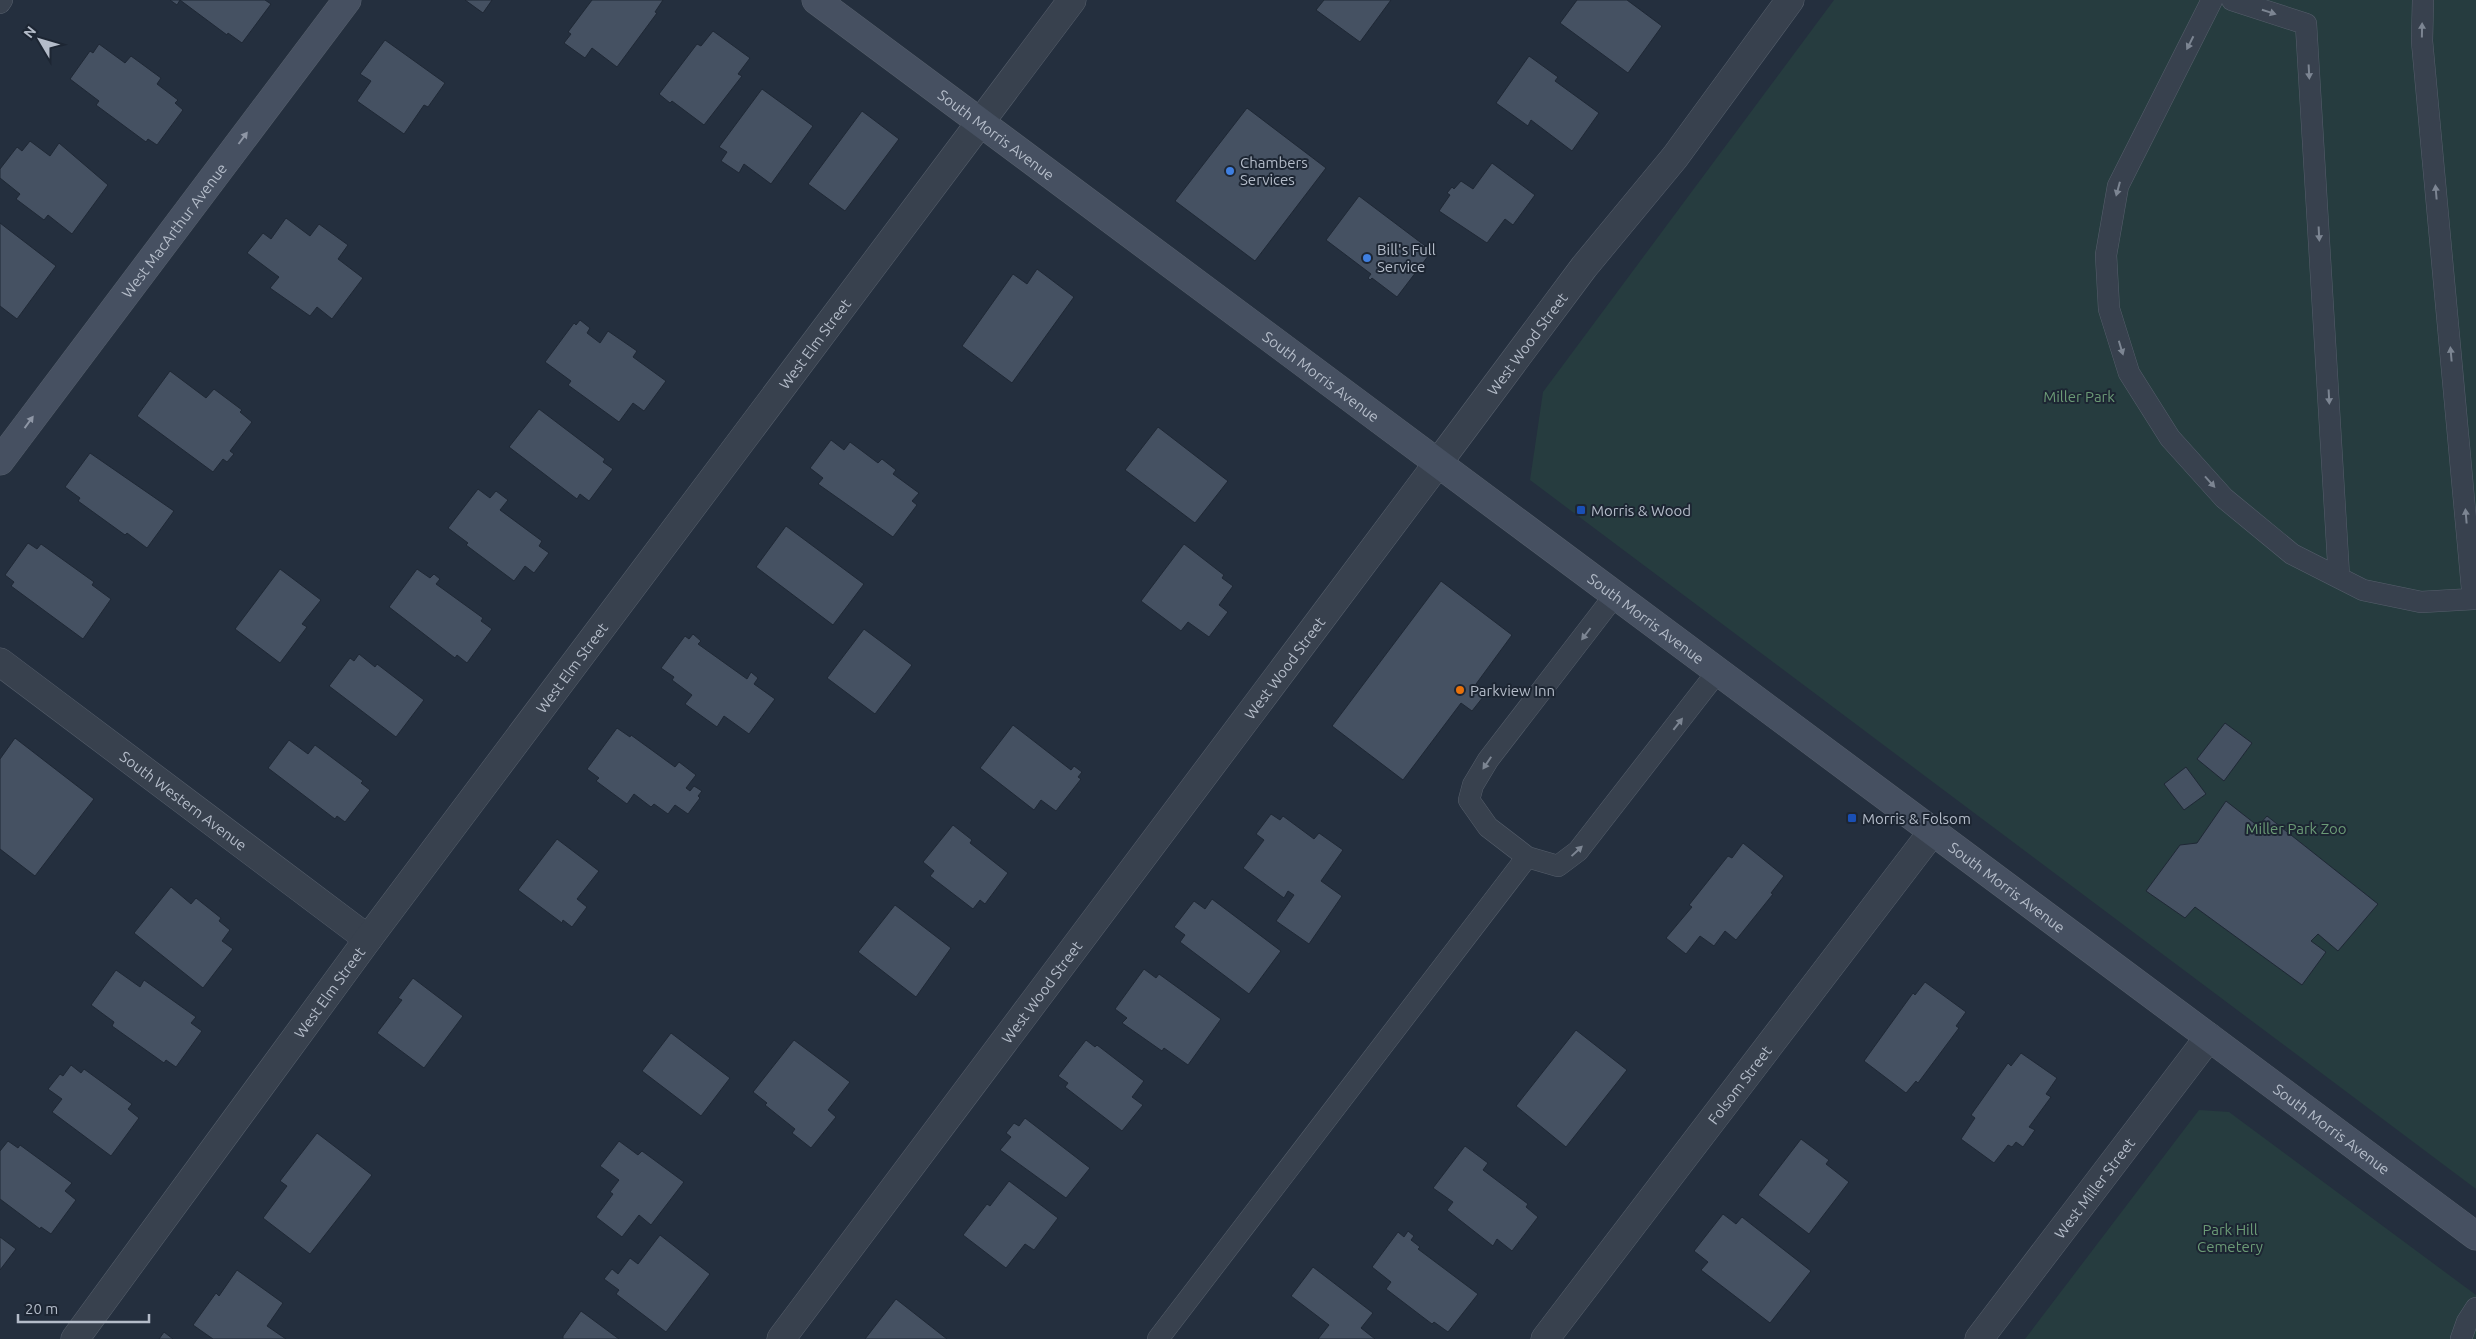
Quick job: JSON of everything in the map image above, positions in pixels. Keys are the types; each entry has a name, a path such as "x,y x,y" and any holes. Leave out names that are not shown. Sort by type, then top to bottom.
{"main road":[{"name":"West MacArthur Avenue","path":"0,461 347,0"},
{"name":"South Morris Avenue","path":"816,0 2476,1236"}],"street":[{"name":"West Elm Street","path":"75,1339 368,939 1072,0"},
{"name":"West Wood Street","path":"781,1339 1584,267 1675,157 1790,0"},
{"name":"South Western Avenue","path":"0,662 368,939"},
{"name":"Folsom Street","path":"1545,1339 1933,831"},
{"name":"West Miller Street","path":"1979,1339 2209,1037"}],"lane":[{"path":"2212,0 2118,186 2106,255 2109,309 2129,373 2170,438 2224,498 2292,554 2363,590 2421,602 2474,599 2422,41 2422,0"},
{"path":"2232,0 2306,24 2339,578"},
{"path":"1615,595 1488,760 1473,785 1469,800 1488,826 1527,856 1558,866 1578,851 1718,671"},
{"path":"1158,1339 1527,856"},
{"path":"2461,1339 2467,1322 2476,1308"}],"green space":[{"name":"Miller Park","path":"1834,0 2476,0 2476,1189 1530,480 1543,392"},
{"name":"Park Hill Cemetery","path":"2199,1110 2229,1112 2476,1295 2476,1339 2025,1339"}],"building":[{"path":"170,0 180,0 177,5"},
{"path":"180,0 265,0 271,4 242,43 228,33 227,35"},
{"path":"465,0 492,0 483,13"},
{"path":"592,0 663,0 655,12 657,13 617,67 592,48 585,58 564,43 571,34 568,32"},
{"path":"1324,0 1391,0 1360,42 1316,10"},
{"path":"1577,0 1627,0 1662,26 1628,73 1560,23"},
{"path":"713,31 750,58 738,74 742,76 704,125 672,101 670,103 659,94 697,44 701,46"},
{"path":"385,40 445,83 428,107 424,105 404,134 357,101 371,81 360,74"},
{"path":"99,44 125,63 131,56 161,78 157,84 178,100 175,103 183,110 157,145 148,139 146,142 96,105 99,101 70,79 90,51 93,53"},
{"path":"1529,56 1558,77 1555,81 1599,113 1572,151 1531,120 1528,126 1496,103"},
{"path":"762,89 813,126 771,184 744,164 739,173 721,161 727,152 719,147"},
{"path":"1247,108 1326,168 1255,261 1175,201"},
{"path":"862,111 899,139 845,211 808,184"},
{"path":"30,141 50,156 59,143 108,185 72,234 48,215 44,220 16,199 20,194 0,178 0,169 17,147 22,151"},
{"path":"1492,163 1535,195 1513,225 1505,219 1487,243 1439,211 1450,195 1447,193 1452,187 1454,189 1461,181 1473,189"},
{"path":"1359,196 1432,251 1397,297 1372,278 1370,280 1368,278 1371,274 1326,240"},
{"path":"286,218 310,236 319,224 348,245 338,259 363,278 332,319 317,307 310,316 270,288 279,277 247,253 263,233 271,239"},
{"path":"0,223 56,266 17,319 0,306"},
{"path":"1037,269 1074,297 1012,383 962,346 1013,274 1027,284"},
{"path":"580,320 590,328 587,333 600,343 608,331 637,351 633,357 666,381 644,411 633,403 619,422 568,385 571,381 545,362 574,323 576,325"},
{"path":"170,371 206,398 214,389 242,410 240,412 252,422 230,451 234,454 227,462 223,459 213,472 137,416"},
{"path":"539,409 605,459 603,462 613,469 589,501 580,494 577,499 509,447"},
{"path":"1158,427 1228,481 1195,523 1125,470"},
{"path":"831,440 844,450 850,442 878,463 882,459 896,470 893,474 919,493 912,501 917,505 893,537 818,484 823,478 810,468"},
{"path":"90,453 174,511 147,548 127,533 125,535 78,501 80,498 65,487"},
{"path":"478,489 490,498 496,491 508,500 500,510 542,541 539,546 549,553 534,573 525,566 514,581 466,545 468,543 448,528"},
{"path":"786,526 864,584 833,625 756,567"},
{"path":"28,543 37,549 41,544 94,582 92,585 111,599 83,639 11,586 14,582 5,575"},
{"path":"1184,544 1224,575 1222,578 1233,586 1219,605 1228,612 1209,637 1188,622 1181,631 1141,601"},
{"path":"280,569 321,600 302,624 307,627 280,663 235,629"},
{"path":"417,569 430,578 434,574 440,579 436,584 483,618 481,621 492,629 467,663 457,655 455,658 389,607"},
{"path":"1441,581 1512,635 1476,684 1487,692 1472,711 1461,703 1403,780 1332,726"},
{"path":"864,629 912,665 875,714 827,678"},
{"path":"693,634 701,641 698,644 747,679 751,672 758,678 754,684 775,699 749,734 724,716 717,727 685,704 692,695 672,680 674,677 661,668 685,636 689,639"},
{"path":"359,654 375,667 377,664 424,700 396,737 329,686 350,658 354,661"},
{"path":"2225,723 2252,743 2224,781 2197,759"},
{"path":"1013,725 1071,770 1074,766 1082,772 1078,777 1081,779 1056,811 1041,800 1034,810 980,768"},
{"path":"617,728 630,737 631,735 675,767 679,762 696,775 686,788 690,791 694,786 702,791 698,796 700,798 688,814 675,805 668,814 654,804 651,807 634,794 627,804 596,781 599,778 587,769"},
{"path":"15,738 94,799 35,876 0,849 0,759"},
{"path":"289,740 308,754 315,745 363,781 361,783 370,790 345,822 337,816 335,819 268,768"},
{"path":"2186,767 2206,794 2184,810 2164,784"},
{"path":"2226,801 2258,826 2267,816 2378,904 2338,951 2318,934 2311,941 2326,952 2302,985 2195,907 2185,918 2146,891 2180,845 2197,843"},
{"path":"1271,814 1280,820 1283,816 1314,839 1319,833 1343,850 1321,881 1342,896 1309,944 1276,921 1294,895 1288,891 1284,898 1243,868 1264,840 1256,834"},
{"path":"953,825 972,840 970,843 1008,873 985,904 980,900 973,909 930,876 934,871 923,862"},
{"path":"557,839 599,871 577,899 587,907 572,927 563,920 562,923 518,890"},
{"path":"1743,843 1784,876 1771,893 1773,894 1736,940 1725,931 1714,946 1700,936 1686,954 1666,938 1692,907 1689,905 1728,856 1732,858"},
{"path":"171,887 191,904 196,898 221,918 219,921 230,930 222,941 233,949 203,988 134,933"},
{"path":"1212,899 1281,951 1249,994 1180,942 1185,935 1174,927 1194,901 1205,909"},
{"path":"895,905 951,948 916,997 858,952"},
{"path":"1144,969 1156,978 1159,974 1221,1019 1188,1065 1164,1048 1162,1051 1122,1023 1127,1018 1115,1009"},
{"path":"116,970 140,987 144,980 196,1017 191,1023 202,1031 176,1067 166,1060 164,1063 112,1026 114,1022 91,1005"},
{"path":"413,978 463,1016 424,1068 377,1033 402,1000 398,998"},
{"path":"1925,982 1966,1012 1956,1026 1959,1028 1918,1083 1916,1081 1906,1093 1864,1061 1913,993 1915,995"},
{"path":"1576,1030 1627,1070 1566,1147 1516,1106"},
{"path":"671,1033 730,1078 701,1116 642,1071"},
{"path":"794,1040 850,1082 828,1110 836,1117 811,1148 792,1133 795,1129 765,1105 767,1103 753,1092"},
{"path":"1086,1040 1095,1047 1097,1045 1144,1081 1132,1097 1143,1105 1122,1131 1065,1087 1068,1083 1058,1076"},
{"path":"2021,1053 2057,1078 2046,1094 2051,1097 2029,1127 2035,1130 2023,1147 2016,1142 2012,1147 2008,1145 1994,1163 1961,1139 1975,1118 1971,1115 2008,1063 2011,1066"},
{"path":"71,1065 81,1073 84,1069 132,1104 128,1109 139,1118 111,1156 52,1112 62,1099 48,1089 60,1074 63,1076"},
{"path":"1025,1118 1090,1168 1066,1198 1000,1150 1011,1137 1006,1133 1014,1123 1019,1126"},
{"path":"317,1133 372,1175 310,1254 263,1218 287,1186 280,1181"},
{"path":"1801,1139 1829,1160 1826,1164 1849,1182 1809,1234 1758,1195"},
{"path":"8,1141 18,1148 20,1145 72,1183 65,1191 76,1200 51,1234 41,1227 40,1229 0,1199 0,1151"},
{"path":"619,1141 638,1155 642,1151 684,1182 651,1225 639,1215 622,1237 596,1217 613,1194 610,1192 619,1180 600,1166"},
{"path":"1465,1146 1488,1163 1483,1170 1528,1204 1526,1207 1538,1217 1512,1251 1497,1239 1493,1246 1447,1210 1453,1202 1433,1188"},
{"path":"1009,1181 1058,1218 1034,1250 1025,1244 1006,1268 963,1235 987,1204 990,1206"},
{"path":"1723,1214 1736,1224 1742,1217 1811,1271 1770,1323 1701,1270 1708,1262 1694,1251"},
{"path":"1408,1231 1414,1236 1411,1240 1420,1247 1418,1249 1478,1294 1448,1332 1434,1322 1432,1324 1386,1289 1391,1282 1372,1267 1398,1232 1404,1237"},
{"path":"660,1235 710,1274 666,1332 616,1294 619,1290 604,1279 612,1269 618,1274 630,1258 638,1264"},
{"path":"0,1237 16,1249 0,1270"},
{"path":"1313,1267 1373,1313 1361,1328 1375,1339 1318,1339 1329,1325 1291,1296"},
{"path":"237,1270 283,1303 267,1326 286,1339 213,1339 193,1325 216,1293 219,1296"},
{"path":"896,1299 947,1339 865,1339"},
{"path":"581,1311 619,1339 563,1339 563,1336"},
{"path":"164,1332 173,1339 159,1339"}],"place":[{"name":"Chambers Services","path":"1230,171"},
{"name":"Bill's Full Service","path":"1367,258"},
{"name":"Morris & Wood","path":"1581,510"},
{"name":"Parkview Inn","path":"1460,690"},
{"name":"Morris & Folsom","path":"1852,818"}],"park label":[{"name":"Miller Park Zoo","path":"2296,828"}]}
